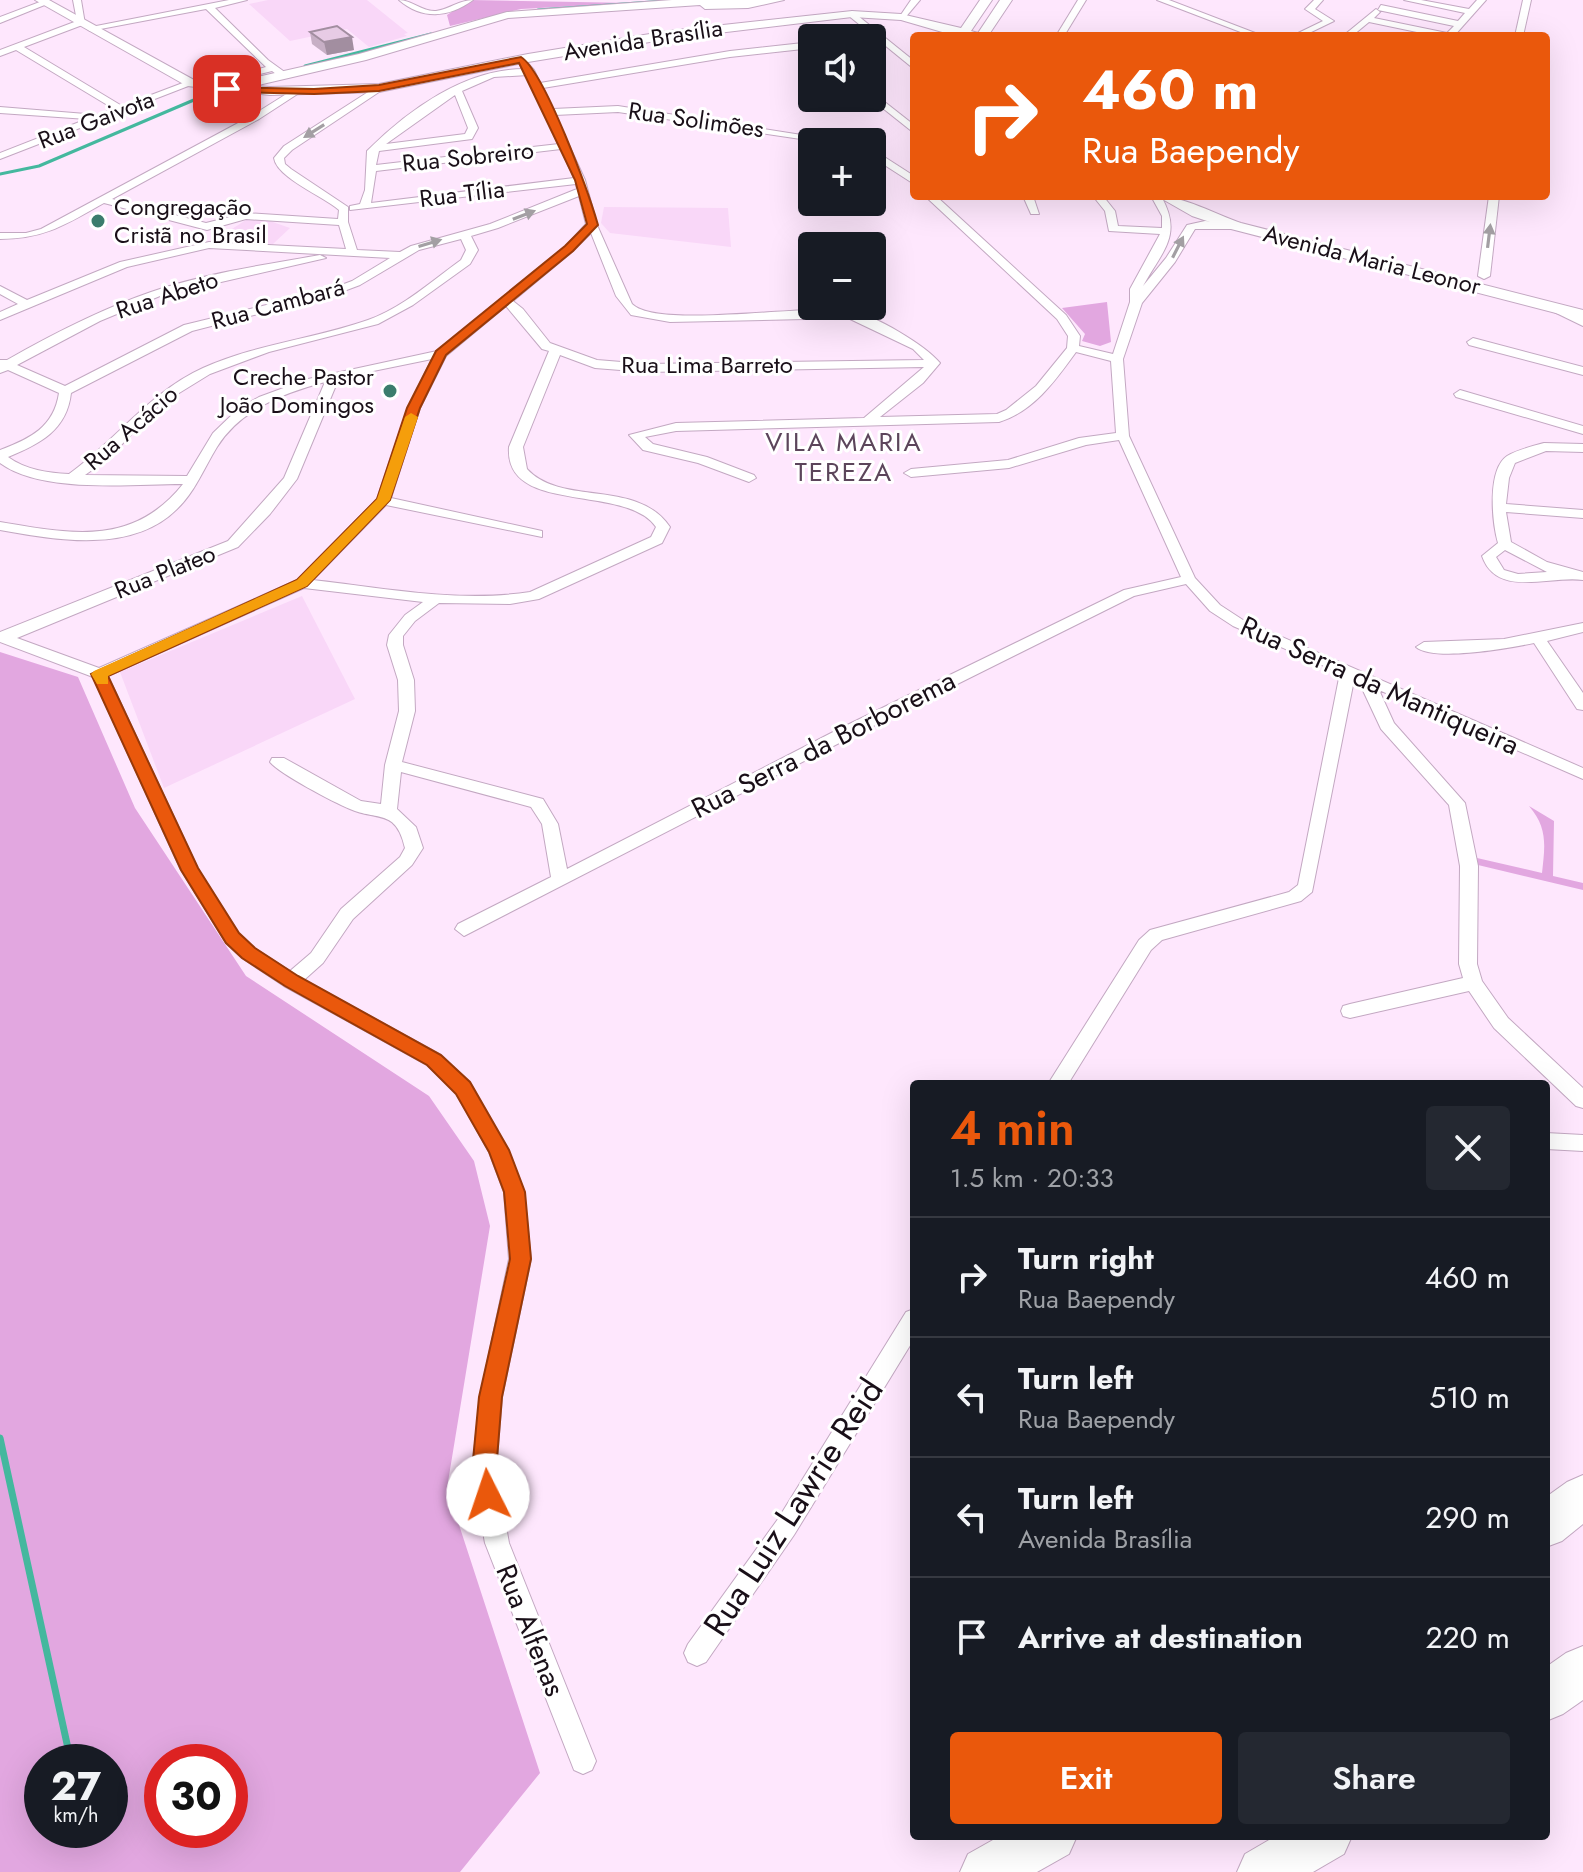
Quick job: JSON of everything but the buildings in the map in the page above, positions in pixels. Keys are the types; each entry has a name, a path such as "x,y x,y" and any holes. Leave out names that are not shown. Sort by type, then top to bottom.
{"highway":[{"path":"1550,1522 1583,1497"},
{"path":"1550,1694 1583,1670"},
{"path":"986,1872 1044,1840"},
{"path":"1263,1872 1319,1840"}],"street":[{"path":"0,53 86,25 243,0"},
{"path":"403,0 418,12 447,12 469,0"},
{"path":"208,86 362,57 496,17 579,9 778,0"},
{"path":"901,17 916,0"},
{"path":"964,32 986,0"},
{"path":"983,32 1006,0"},
{"path":"1062,32 1082,0"},
{"path":"1161,0 1248,32"},
{"path":"1305,32 1330,21 1309,9 1319,0"},
{"path":"1351,32 1392,0"},
{"path":"1408,0 1471,12"},
{"path":"1520,32 1527,0"},
{"path":"0,20 48,3 80,1 86,25"},
{"path":"1452,32 1479,1"},
{"name":"Avenida Brasília","path":"48,3 191,83 227,89 296,91 379,88 521,59 729,26 852,14 901,17 956,32"},
{"path":"208,6 278,71"},
{"path":"1381,8 1459,24"},
{"path":"852,14 862,24"},
{"path":"1366,19 1429,32"},
{"name":"Avenida Brasília","path":"934,26 944,32"},
{"path":"886,46 910,63"},
{"path":"17,47 122,110"},
{"path":"537,86 798,47"},
{"path":"521,59 531,72 582,185 592,225 604,246 620,293 631,311 641,316 670,318 850,314 917,346 931,357 934,363 919,380 868,421"},
{"path":"227,89 278,71"},
{"path":"365,206 372,168 369,161 376,148 415,117 492,74 531,72"},
{"name":"Rua Gaivota","path":"0,156 191,83"},
{"path":"348,252 344,216 287,172 280,165 279,158 288,148 379,88"},
{"path":"0,236 26,236 45,231 256,117 296,91"},
{"path":"376,148 469,137 473,128 458,91"},
{"path":"886,107 910,127"},
{"name":"Rua Solimões","path":"549,112 618,109 798,136"},
{"path":"0,110 102,117"},
{"path":"0,118 17,111"},
{"name":"Rua Sobreiro","path":"372,168 564,146"},
{"path":"886,161 910,177"},
{"path":"901,170 910,164"},
{"name":"Rua Tília","path":"207,227 247,214 285,220 344,216 365,206 582,185"},
{"name":"Rua Cambará","path":"65,391 188,328 332,292 356,283 398,255 430,242 516,218 582,185"},
{"path":"103,200 207,227 209,245"},
{"path":"749,478 702,460 642,445 635,435 676,427 973,421 1007,416 1033,397 1073,348 1074,336 1062,317 934,200"},
{"path":"1030,200 1035,212"},
{"path":"1101,200 1110,211 1113,229 1167,231"},
{"path":"911,473 1009,464 1084,441 1123,436 1117,359 1136,302 1136,289 1167,231 1167,216 1158,200"},
{"name":"Avenida Maria Leonor","path":"1172,200 1197,213 1236,226 1484,276 1583,302"},
{"name":"Avenida Maria Leonor","path":"1204,200 1239,216 1583,315"},
{"path":"1484,276 1494,200"},
{"path":"1136,302 1163,271 1191,227 1205,224 1236,226"},
{"path":"2,637 99,674 302,583 383,500 414,408 441,354 569,249 592,225"},
{"name":"Rua Acácio","path":"73,478 104,455 154,403 177,386 206,371 265,349 374,322 409,303 466,262 472,250 463,234"},
{"path":"0,316 124,264 209,245 398,255"},
{"path":"569,249 604,246"},
{"name":"Rua Abeto","path":"3,365 113,311 158,294 207,280 348,252"},
{"path":"0,289 25,304"},
{"name":"Rua Lima Barreto","path":"505,300 519,311 538,338 555,352 595,364 646,368 934,363"},
{"path":"1549,306 1583,322"},
{"path":"1473,342 1583,371"},
{"path":"1073,348 1117,359"},
{"path":"302,583 499,600 534,596 648,546 662,533 663,523 648,510 540,486 529,480 516,464 516,447 555,352"},
{"path":"0,526 80,536 130,531 162,516 183,496 229,422 272,396 333,378 441,354"},
{"path":"3,365 65,391 61,418 32,442 0,456 7,466 28,474 73,478 192,480"},
{"name":"Rua Plateo","path":"2,637 233,544 290,479 333,378"},
{"path":"1460,394 1583,430"},
{"name":"Rua Serra da Mantiqueira","path":"1123,436 1189,579 1215,608 1238,623 1367,682 1583,774"},
{"path":"1566,574 1531,561 1505,544 1500,520 1504,471 1510,460 1544,447 1583,448"},
{"path":"383,500 537,534"},
{"path":"1502,508 1583,514"},
{"path":"1505,544 1489,556 1493,568 1500,574 1519,578 1566,574 1583,576"},
{"name":"Rua Serra da Borborema","path":"464,929 1129,593 1189,579"},
{"path":"389,811 393,765 407,711 408,692 395,645 396,635 410,618 438,597"},
{"path":"1424,647 1473,648 1539,640 1583,627"},
{"path":"1539,640 1583,705"},
{"path":"1061,1080 1145,945 1156,935 1295,897 1306,888 1348,672"},
{"name":"Rua Alfenas","path":"99,674 190,870 232,938 248,953 291,981 434,1060 463,1088 498,1150 509,1178 520,1227 520,1259 491,1397 484,1471 497,1543 583,1761"},
{"path":"1367,682 1387,725 1457,803 1463,820 1469,866 1468,964 1473,983 1501,1023 1583,1100"},
{"path":"278,762 357,806 389,811 410,831 415,841 412,855 347,914 317,958 291,981"},
{"path":"393,765 537,803 550,824 560,878"},
{"path":"1350,1011 1473,983"},
{"path":"1550,1141 1583,1143"},
{"name":"Rua Luiz Lawrie Reid","path":"697,1653 786,1527 910,1326"}],"shaded area":[{"path":"268,0 367,0 408,33 404,34 407,36 369,47 347,29 290,41 249,4"},
{"path":"470,0 632,3 521,9 450,26 447,15"},
{"path":"604,207 728,208 731,247 610,233 601,223"},
{"path":"249,218 290,228 273,244 221,242 232,229"},
{"path":"1107,302 1111,342 1100,346 1082,341 1085,334 1062,308"},
{"path":"302,596 355,699 164,788 120,672"},
{"path":"0,652 78,677 135,808 246,976 429,1096 474,1161 490,1226 447,1488 540,1773 460,1872 0,1872"},
{"path":"1529,806 1554,821 1553,876 1583,883 1583,890 1478,865 1477,858 1542,873 1542,830"}],"waterway":[{"path":"538,10 680,0"},
{"path":"305,66 431,34"},
{"path":"232,85 253,80"},
{"path":"0,174 39,166 222,88"},
{"path":"0,1438 67,1744"}],"slow traffic":[{"path":"102,681 99,674 302,583 383,500 411,417"}],"place":[{"name":"Congregação Cristã no Brasil","path":"98,221"},
{"name":"Creche Pastor João Domingos","path":"390,391"}],"district":[{"name":"VILA MARIA TEREZA","path":"844,457"}],"route":[{"path":"227,89 332,91 379,88 521,59 531,72 580,180 592,225 569,249 441,354 414,408 398,463 383,500 302,583 99,674 190,870 232,938 248,953 291,981 434,1060 463,1088 498,1150 514,1192 520,1227 520,1259 491,1397 484,1471 488,1495"}]}
